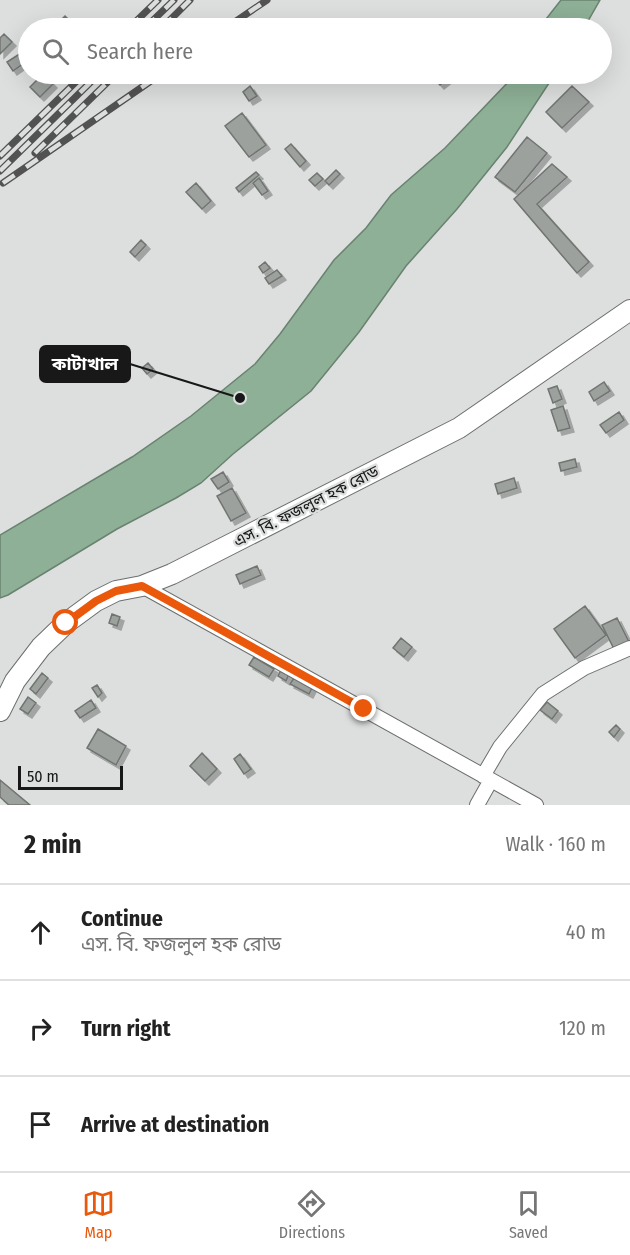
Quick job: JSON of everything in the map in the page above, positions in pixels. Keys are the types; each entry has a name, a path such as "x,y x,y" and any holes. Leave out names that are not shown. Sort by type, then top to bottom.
{"main road":[{"name":"এস. বি. ফজলুল হক রোড","path":"0,711 15,681 41,647 66,623 96,601 116,591 142,586 172,574 459,429 630,310"}],"street":[{"path":"142,586 536,805"},
{"path":"477,805 500,747 543,694 584,668 630,648"}],"shaded area":[{"path":"561,0 600,0 590,18 547,18"},
{"path":"506,84 548,84 507,147 457,209 406,266 359,332 311,391 201,483 0,598 0,535 132,457 191,416 255,364 334,260 366,228 391,195 445,148"}],"building":[{"path":"4,34 12,42 0,54 0,38"},
{"path":"18,55 18,67 13,71 7,62"},
{"path":"33,84 53,84 40,97 30,87"},
{"path":"250,86 257,96 249,101 243,92"},
{"path":"572,86 589,102 562,128 546,112"},
{"path":"242,113 266,145 249,157 225,126"},
{"path":"527,137 547,153 515,192 495,177"},
{"path":"291,144 306,161 300,167 285,149"},
{"path":"552,164 567,177 537,204 589,262 577,273 514,199"},
{"path":"336,170 340,174 329,185 325,181"},
{"path":"256,172 259,175 239,192 236,188"},
{"path":"317,173 323,179 315,186 309,180"},
{"path":"259,178 268,191 262,195 253,183"},
{"path":"196,183 211,201 202,209 186,192"},
{"path":"141,240 146,245 135,257 130,252"},
{"path":"265,262 270,268 263,273 259,267"},
{"path":"277,270 282,276 269,284 265,278"},
{"path":"148,363 153,369 147,374 142,368"},
{"path":"604,382 610,391 594,401 589,392"},
{"path":"557,386 562,399 553,403 548,389"},
{"path":"563,406 570,428 558,431 551,410"},
{"path":"619,412 624,420 606,433 600,425"},
{"path":"575,459 577,467 561,471 559,463"},
{"path":"223,472 229,482 218,489 211,479"},
{"path":"514,478 517,488 498,494 495,484"},
{"path":"232,488 246,513 231,521 217,496"},
{"path":"257,566 261,575 240,584 236,575"},
{"path":"585,606 606,635 575,658 554,629"},
{"path":"112,614 120,617 117,626 109,623"},
{"path":"617,618 629,642 614,649 602,625"},
{"path":"401,638 412,647 404,657 393,648"},
{"path":"254,657 274,669 269,677 249,665"},
{"path":"281,670 289,674 286,681 278,676"},
{"path":"42,673 48,678 36,694 30,689"},
{"path":"294,678 312,688 309,694 290,684"},
{"path":"97,685 102,693 98,697 92,688"},
{"path":"28,697 36,703 28,714 20,709"},
{"path":"91,700 96,708 80,718 75,711"},
{"path":"547,702 558,711 552,719 540,710"},
{"path":"616,725 620,729 614,737 609,732"},
{"path":"98,729 126,746 116,765 87,748"},
{"path":"202,753 217,769 205,781 190,766"},
{"path":"240,754 251,769 244,774 234,759"},
{"path":"0,780 30,805 9,805 0,797"}],"railway":[{"path":"139,18 158,0"},
{"path":"155,18 174,0"},
{"path":"172,18 190,0"},
{"path":"241,18 267,0"},
{"path":"0,156 74,84"},
{"path":"0,171 89,84"},
{"path":"35,153 106,84"},
{"path":"3,183 147,84"}],"place":[{"name":"কাটাখাল","path":"240,398"}],"route":[{"path":"66,623 96,601 116,591 142,586 364,709"}]}
